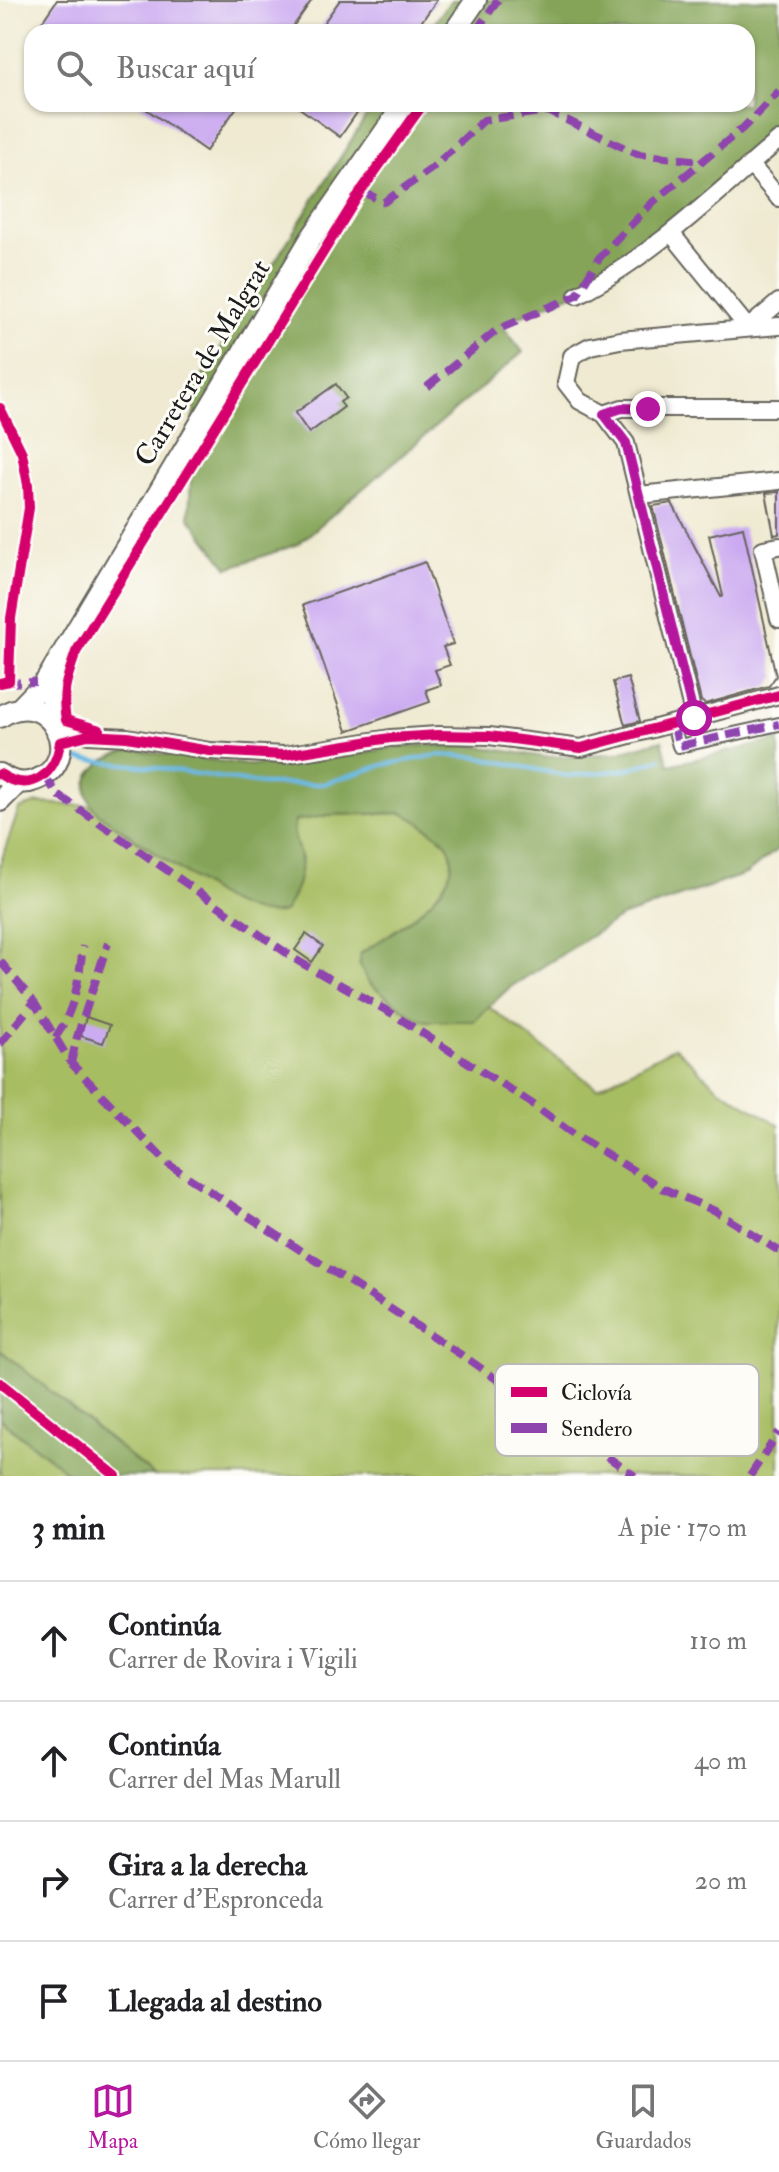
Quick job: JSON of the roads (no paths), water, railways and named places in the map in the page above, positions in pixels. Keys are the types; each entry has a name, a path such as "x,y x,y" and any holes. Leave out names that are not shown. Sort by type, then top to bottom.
{"street":[{"path":"460,24 476,0"},
{"name":"Carretera de Malgrat","path":"10,713 46,681 314,232 398,112"},
{"path":"577,295 610,278 671,233 779,140"},
{"path":"750,164 779,198"},
{"path":"671,233 748,328"},
{"path":"748,328 779,302"},
{"path":"694,718 626,443 604,414 580,401 566,383 572,356 590,346 620,340 779,326"},
{"path":"604,414 622,408 779,408"},
{"path":"639,495 779,481"},
{"path":"779,546 763,549 779,616"},
{"name":"Carretera de Malgrat","path":"5,778 32,781 45,776 58,758 55,729 61,657"},
{"path":"10,713 33,709 55,729 88,735 127,737 210,751 284,755 390,738 438,735 489,736 581,748 779,695"},
{"path":"673,724 679,746 779,724"},
{"path":"0,801 5,778"}],"waterway":[{"path":"77,759 262,784 323,784 383,765 438,755 476,757 568,776 624,770 661,759"}]}
